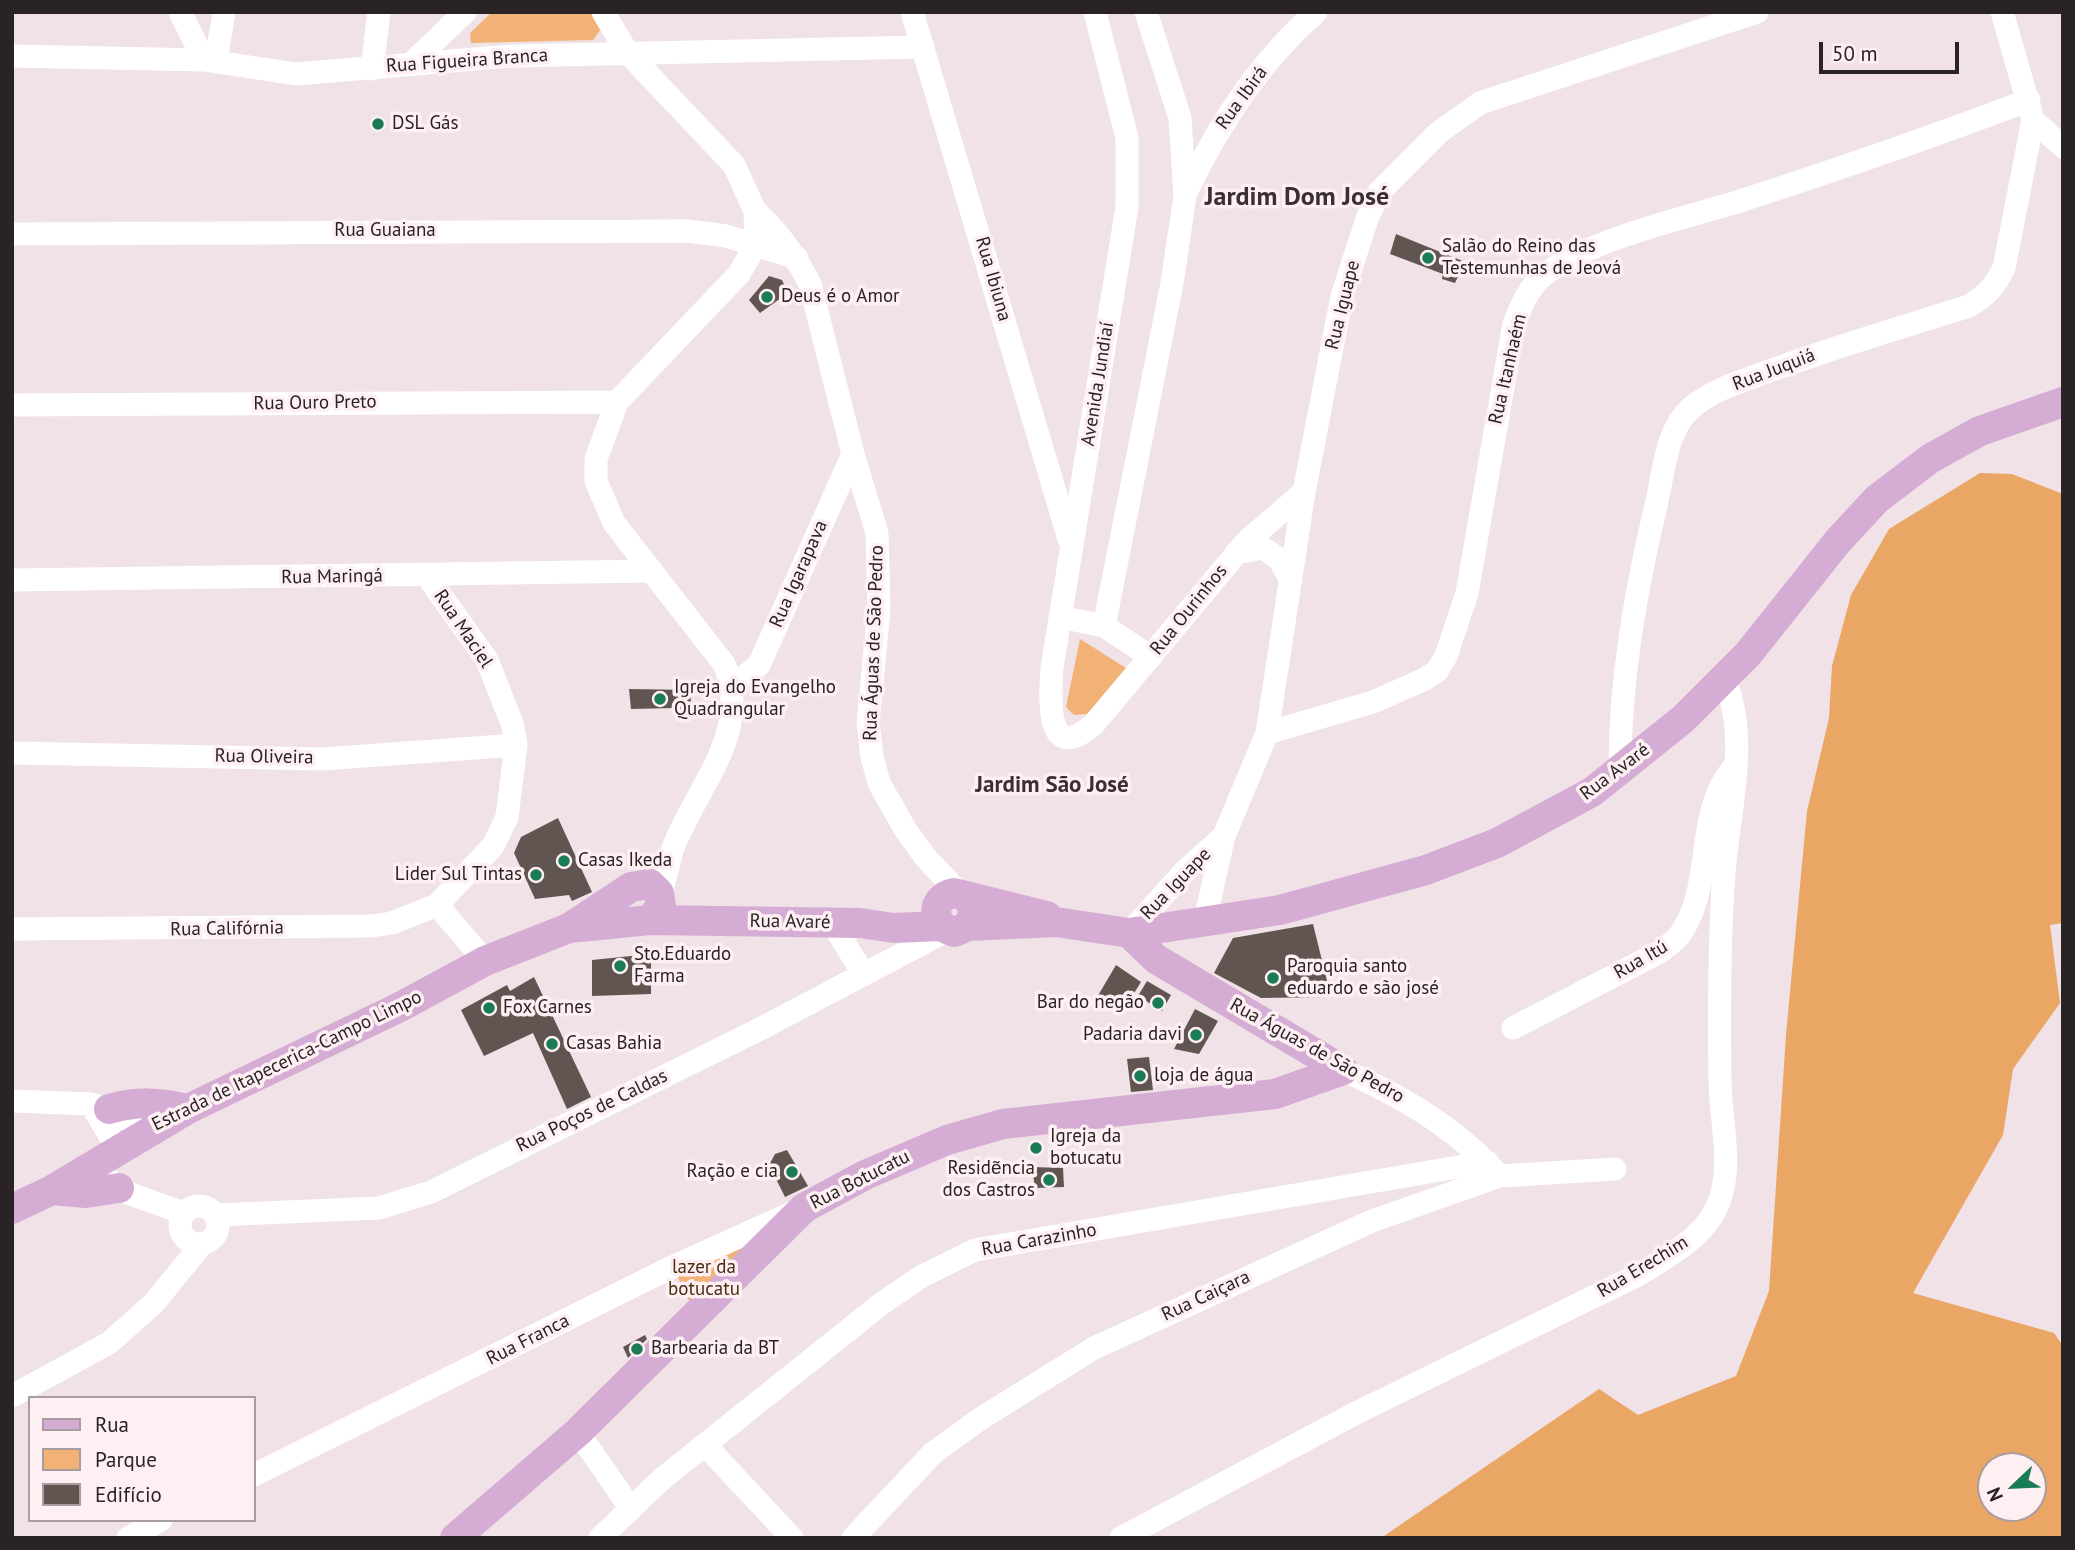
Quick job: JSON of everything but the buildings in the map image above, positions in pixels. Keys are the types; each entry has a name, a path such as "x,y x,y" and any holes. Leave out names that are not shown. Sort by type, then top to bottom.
{"main road":[{"name":"Rua Avaré","path":"645,901 720,920 846,923 894,928 952,911 1129,933 1280,910 1324,900 1465,857 1592,792 1654,743 1724,678 1877,499 1931,457 1980,431 2063,402"},
{"name":"Estrada de Itapecerica-Campo Limpo","path":"12,1209 52,1190 146,1131 400,1007 485,961 645,901"},
{"name":"Rua Águas de São Pedro","path":"1129,933 1156,959 1343,1070"},
{"name":"Rua Botucatu","path":"455,1538 578,1432 804,1208 900,1158 960,1135 1003,1124 1275,1094 1343,1070"},
{"path":"100,1107 155,1101 188,1109"},
{"path":"52,1190 86,1193 124,1191"}],"street":[{"path":"180,12 210,61"},
{"path":"210,61 224,12"},
{"path":"372,69 379,12"},
{"path":"411,64 465,12"},
{"path":"603,12 627,52 734,165 752,204 756,244 739,274 617,402 598,448 596,481 614,523 724,664 733,685"},
{"name":"Rua Ibiuna","path":"912,12 1071,546"},
{"name":"Avenida Jundiaí","path":"1082,734 1065,736 1057,731 1050,718 1052,668 1127,207 1129,162 1127,138 1095,12"},
{"path":"1104,626 1172,283 1185,196 1180,118 1146,12"},
{"name":"Rua Ibirá","path":"1185,196 1214,137 1284,40 1316,12"},
{"name":"Rua Iguape","path":"1205,920 1224,836 1267,733 1304,492 1342,296 1367,219 1379,192 1438,133 1480,103 1757,12"},
{"path":"2003,12 2031,110 2063,147"},
{"name":"Rua Figueira Branca","path":"12,56 210,61 296,74 411,64 627,52 923,47"},
{"name":"Rua Juquiá","path":"1620,768 1620,716 1625,663 1643,554 1671,440 1682,418 1705,399 1734,384 1823,352 1969,306 1985,296 1994,288 2004,268 2031,110"},
{"name":"Rua Itanhaém","path":"1267,733 1373,702 1425,679 1437,671 1446,656 1467,593 1514,324 1525,297 1539,279 1578,255 1632,235 2031,110"},
{"path":"1180,118 1214,137"},
{"name":"Rua Águas de São Pedro","path":"752,204 797,257 810,284 853,454 877,533 880,566 868,723 872,757 879,783 889,803 926,858 952,911"},
{"name":"Rua Guaiana","path":"12,233 688,231 756,244"},
{"path":"756,244 797,257"},
{"name":"Rua Ouro Preto","path":"12,405 617,402"},
{"name":"Rua Igarapava","path":"733,685 759,664 853,454"},
{"name":"Rua Ourinhos","path":"1082,734 1151,657 1236,553 1304,492"},
{"path":"1236,553 1263,548 1279,559 1291,580"},
{"name":"Rua Maringá","path":"12,580 652,571"},
{"name":"Rua Maciel","path":"428,576 487,660 509,714 516,745 507,817 501,833 437,905"},
{"path":"1060,617 1104,626 1151,657"},
{"name":"Rua Erechim","path":"1121,1538 1356,1413 1638,1275 1683,1247 1709,1221 1721,1197 1726,1163 1720,1094 1719,1021 1724,871 1736,764 1736,721 1732,696 1724,678"},
{"name":"Estrada de Itapecerica-Campo Limpo","path":"645,901 722,750 732,715 733,685"},
{"path":"1620,716 1654,743"},
{"name":"Rua Oliveira","path":"12,753 323,758 516,745"},
{"name":"Rua Itú","path":"1513,1028 1658,953 1679,937 1695,904 1714,804 1725,778 1736,764"},
{"name":"Rua Iguape","path":"1129,933 1186,869 1224,836"},
{"path":"437,905 485,961"},
{"name":"Rua Califórnia","path":"12,929 372,926 392,923 437,905"},
{"name":"Rua Poços de Caldas","path":"216,1215 358,1210 400,1203 431,1192 864,975 952,911"},
{"path":"846,923 864,975"},
{"name":"Rua Águas de São Pedro","path":"1343,1070 1407,1101 1434,1118 1494,1169"},
{"path":"12,1101 100,1107 146,1131"},
{"path":"100,1107 107,1154 124,1191 184,1213"},
{"name":"Rua Caiçara","path":"853,1538 933,1453 980,1419 1094,1349 1328,1240 1494,1169 1615,1169"},
{"name":"Rua Carazinho","path":"600,1538 662,1479 881,1304 922,1276 975,1250 1494,1169"},
{"path":"12,1396 110,1343 154,1303 202,1244 215,1237 218,1222 216,1215 204,1206 197,1206 184,1213 180,1227 183,1234 194,1244 202,1244"},
{"name":"Rua Franca","path":"256,1474 670,1268 804,1208"},
{"path":"578,1432 631,1509"},
{"path":"705,1445 792,1538"},
{"path":"128,1538 157,1522"}],"green space":[{"path":"492,12 594,12 601,29 593,40 471,43 470,33"},
{"path":"1080,639 1126,668 1087,714 1074,715 1066,707"},
{"name":"lazer da botucatu","path":"794,1212 695,1313 675,1271"}],"shaded area":[{"path":"1980,473 2012,474 2063,494 2063,923 2050,925 2060,1003 2013,1069 2003,1135 1913,1293 2054,1333 2063,1346 2063,1538 1381,1538 1599,1389 1638,1415 1736,1376 1769,1291 1786,1035 1807,811 1829,718 1832,666 1851,595 1889,529"}],"place":[{"name":"DSL Gás","path":"378,124"},
{"name":"Salão do Reino das Testemunhas de Jeová","path":"1428,258"},
{"name":"Deus é o Amor","path":"767,297"},
{"name":"Igreja do Evangelho Quadrangular","path":"660,699"},
{"name":"Casas Ikeda","path":"564,861"},
{"name":"Lider Sul Tintas","path":"536,875"},
{"name":"Sto.Eduardo Farma","path":"620,966"},
{"name":"Paroquia santo eduardo e são josé","path":"1273,978"},
{"name":"Bar do negão","path":"1158,1003"},
{"name":"Fox Carnes","path":"489,1008"},
{"name":"Padaria davi","path":"1196,1035"},
{"name":"Casas Bahia","path":"552,1044"},
{"name":"loja de água","path":"1140,1076"},
{"name":"Igreja da botucatu","path":"1036,1148"},
{"name":"Ração e cia","path":"792,1172"},
{"name":"Residẽncia dos Castros","path":"1049,1180"},
{"name":"Barbearia da BT","path":"637,1349"}],"district":[{"name":"Jardim Dom José","path":"1297,198"},
{"name":"Jardim São José","path":"1052,785"}]}
